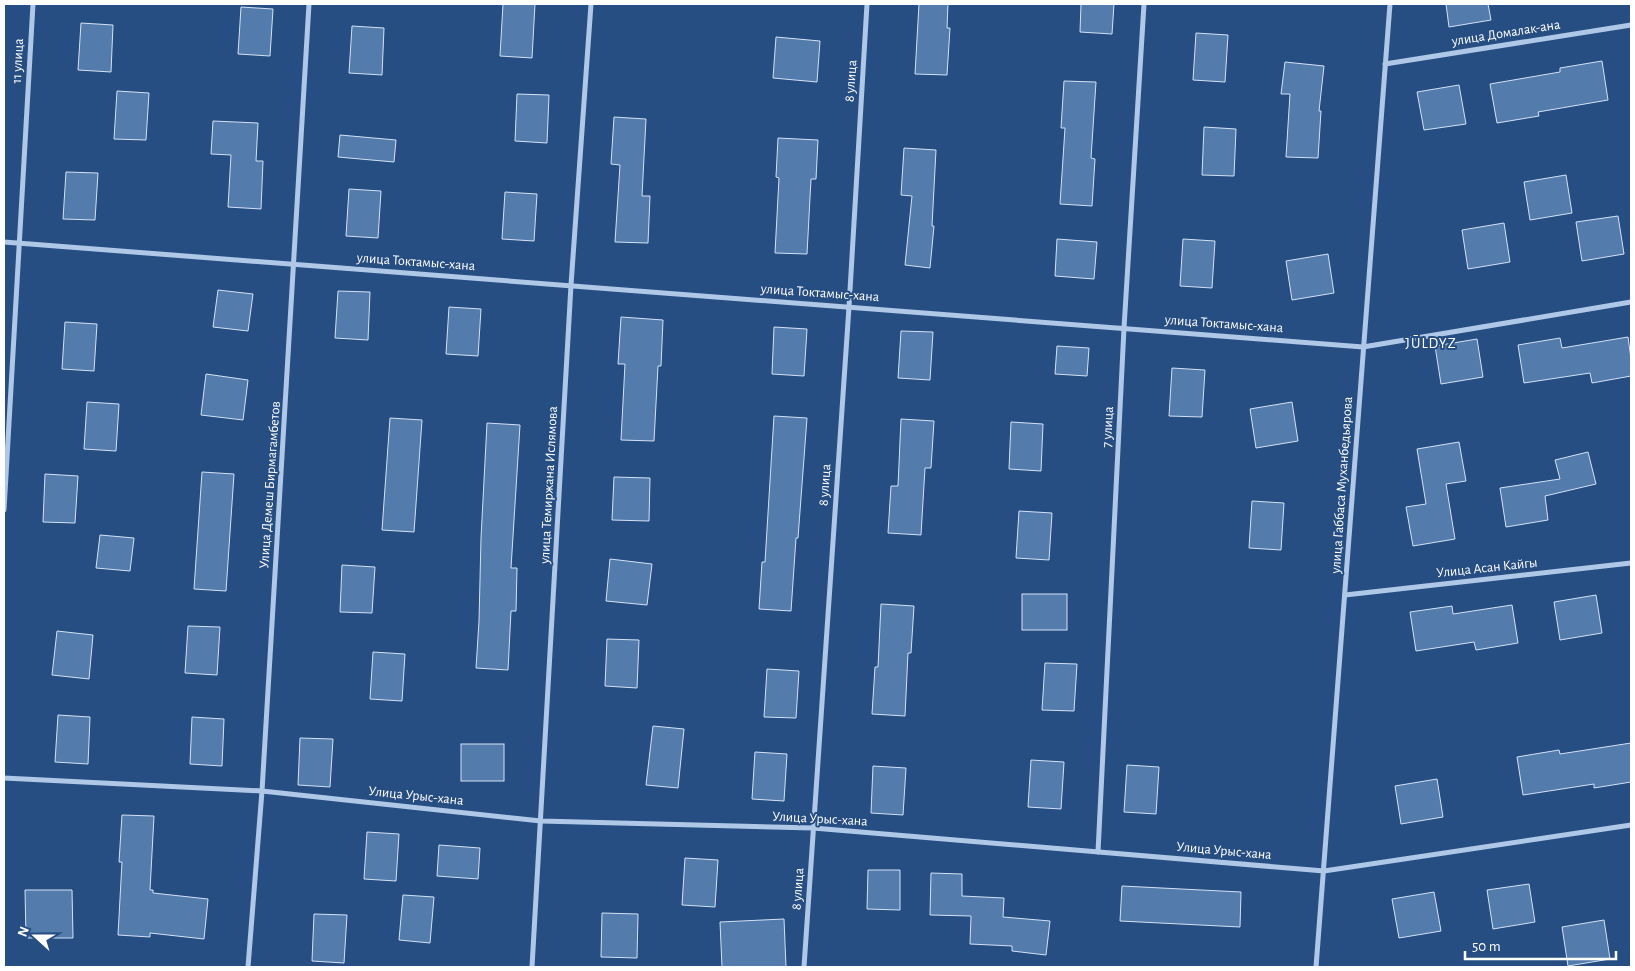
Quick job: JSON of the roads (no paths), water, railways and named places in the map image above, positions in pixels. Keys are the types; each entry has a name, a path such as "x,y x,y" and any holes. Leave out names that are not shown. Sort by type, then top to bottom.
{"street":[{"name":"11 улица","path":"4,510 33,4"},
{"name":"Улица Демеш Бирмагамбетов","path":"248,967 262,791 310,4"},
{"name":"улица Темиржана Ислямова","path":"532,967 571,286 591,4"},
{"name":"8 улица","path":"804,967 849,307 867,4"},
{"name":"7 улица","path":"1098,852 1124,328 1144,4"},
{"name":"улица Габбаса Муханбедьярова","path":"1316,967 1390,4"},
{"name":"улица Домалак-ана","path":"1385,64 1631,25"},
{"name":"улица Токтамыс-хана","path":"4,242 1363,346 1631,302"},
{"name":"Улица Асан Кайгы","path":"1345,595 1631,563"},
{"name":"Улица Урыс-хана","path":"4,778 262,791 541,821 813,828 1324,871 1631,825"}],"district":[{"name":"JŪLDYZ","path":"1431,343"}]}
